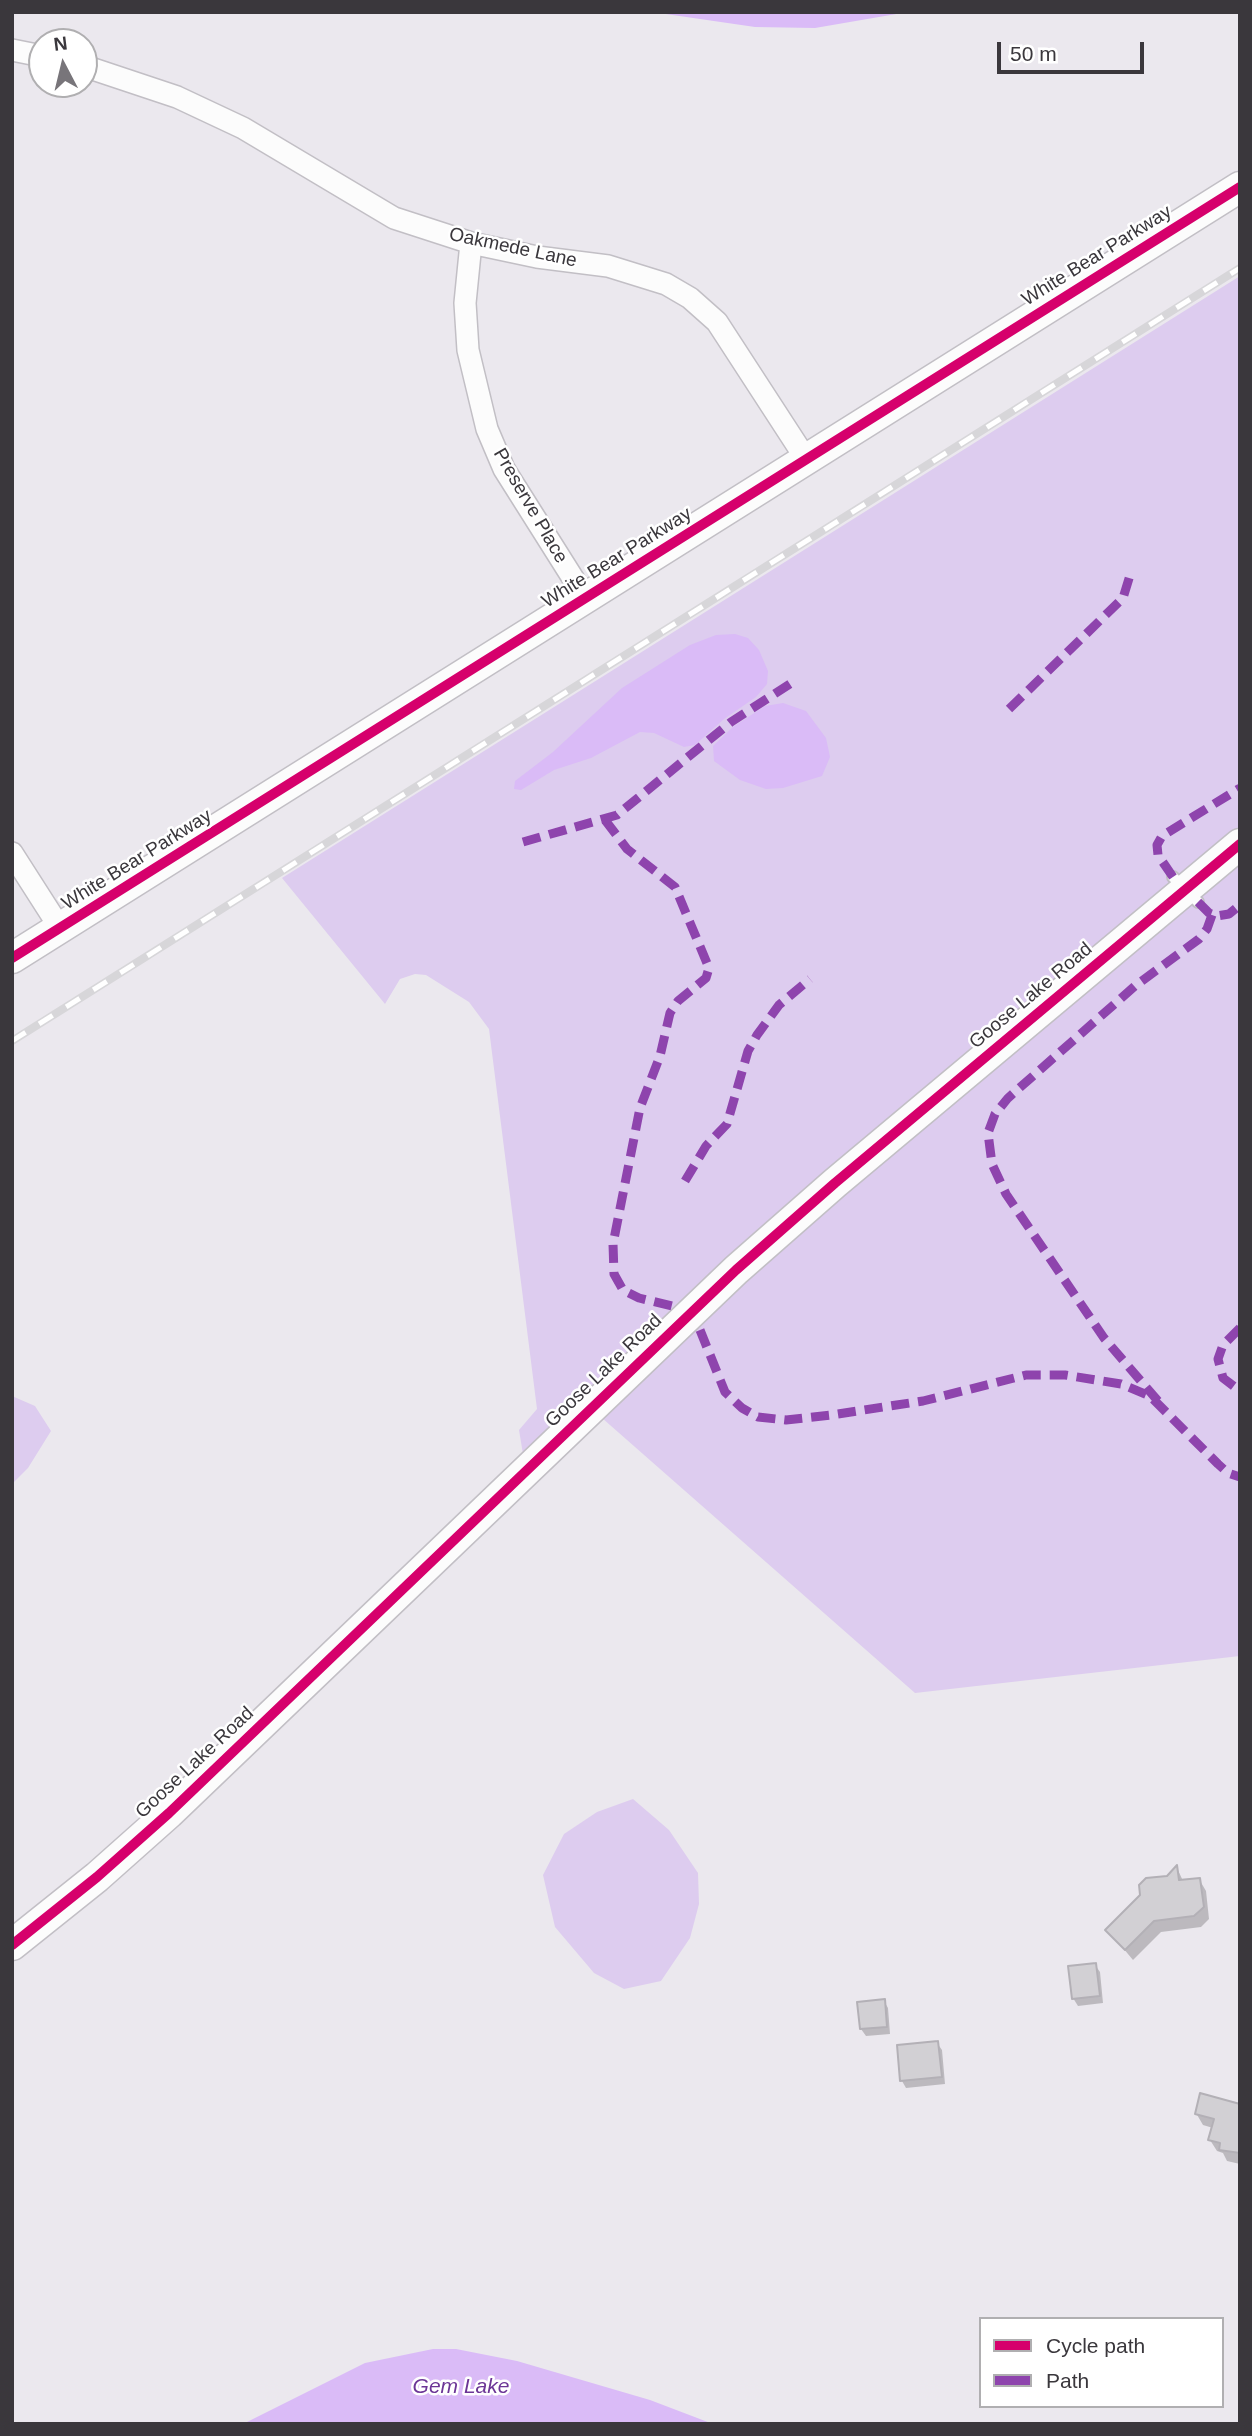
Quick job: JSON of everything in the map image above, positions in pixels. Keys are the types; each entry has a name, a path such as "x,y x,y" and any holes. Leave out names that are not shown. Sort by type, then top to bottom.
{"street":[{"name":"Oakmede Lane","path":"98,71 177,97 243,128 394,218 471,243 639,273 690,298 717,322 806,459"},
{"name":"White Bear Parkway","path":"12,958 1240,187"},
{"name":"Preserve Place","path":"471,243 465,303 468,350 487,429 504,469 586,599"},
{"name":"Goose Lake Road","path":"12,1945 97,1877 169,1812 687,1318 835,1184 1240,844"},
{"path":"12,853 60,928"}],"shaded area":[{"path":"1240,276 1240,826 842,1158 523,1454 519,1430 537,1409 489,1029 469,1002 426,975 415,974 400,979 385,1004 282,878"},
{"path":"1240,863 1240,1656 915,1693 602,1418 737,1289 849,1190"},
{"path":"12,1396 35,1406 51,1431 28,1468 12,1484"},
{"path":"633,1799 669,1830 698,1873 699,1904 690,1938 661,1981 624,1989 594,1973 555,1927 543,1875 564,1834 597,1812"}],"water":[{"path":"652,12 908,12 815,28 755,27"},
{"path":"735,634 748,638 759,650 768,671 767,684 756,697 724,719 695,745 684,747 654,733 640,732 591,758 554,770 521,790 514,789 515,781 553,752 622,688 690,645 716,635"},
{"path":"783,703 806,711 826,738 830,757 822,776 783,788 766,789 740,780 714,761 713,746 733,727 765,706"},
{"name":"Gem Lake","path":"433,2349 456,2349 517,2361 650,2400 713,2424 243,2424 365,2363"}],"building":[{"path":"1177,1865 1179,1880 1200,1878 1204,1907 1194,1916 1154,1921 1125,1950 1105,1930 1140,1895 1139,1885 1146,1878 1167,1876"},
{"path":"1096,1963 1100,1996 1072,1999 1068,1966"},
{"path":"885,1999 887,2027 860,2029 857,2002"},
{"path":"938,2041 942,2077 900,2081 897,2045"},
{"path":"1200,2093 1240,2104 1240,2153 1219,2150 1220,2143 1208,2140 1214,2119 1195,2114"}],"railway":[{"path":"12,1041 1240,268"}],"marked path":[{"path":"1009,709 1123,598 1131,572"},
{"path":"523,842 617,815 731,722 796,680"},
{"path":"1173,877 1158,855 1157,845 1162,836 1240,788"},
{"path":"605,820 627,849 675,887 709,968 706,978 678,1001 670,1013 660,1056 640,1108 613,1244 614,1274 623,1290 639,1298 676,1307"},
{"path":"1198,902 1209,913 1217,916 1229,914 1240,905"},
{"path":"1158,1401 1104,1338 1006,1194 992,1164 988,1133 995,1114 1008,1098 1135,986 1199,939 1207,929 1212,915"},
{"path":"685,1181 706,1146 727,1124 748,1051 757,1035 779,1005 810,979"},
{"path":"1240,1328 1223,1345 1218,1359 1223,1378 1240,1391"},
{"path":"700,1330 725,1392 742,1408 758,1417 786,1420 831,1415 923,1401 1026,1375 1065,1375 1121,1384 1150,1396 1218,1464 1228,1473 1240,1477"}],"cycle path":[{"path":"12,958 1240,187"},
{"path":"12,1945 97,1877 169,1813 736,1270 835,1183 1240,844"}]}
